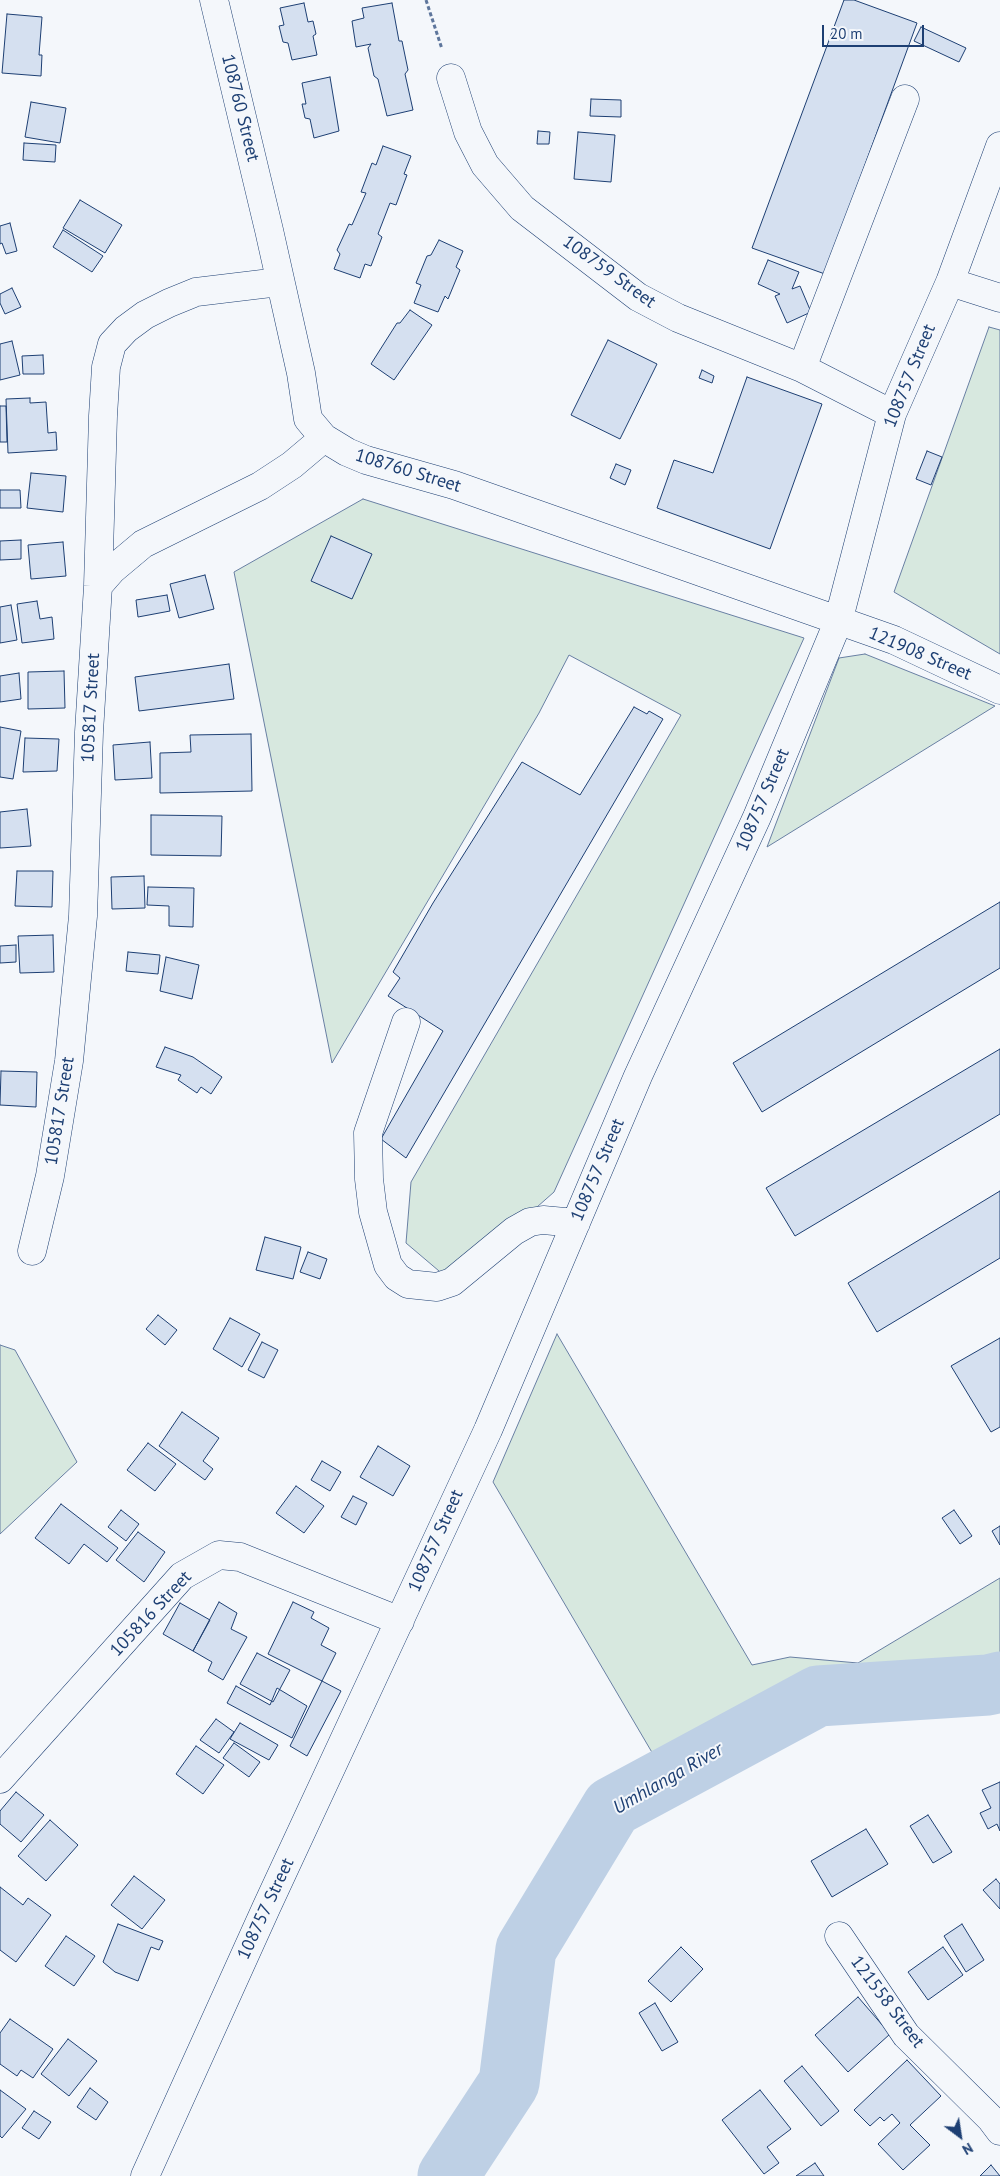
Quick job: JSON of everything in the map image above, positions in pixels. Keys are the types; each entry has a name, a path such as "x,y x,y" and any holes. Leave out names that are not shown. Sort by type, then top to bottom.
{"street":[{"name":"108760 Street","path":"214,0 269,230 279,282 301,373 308,419 324,438 346,452 366,460 454,485 838,622"},
{"name":"108759 Street","path":"451,78 468,132 486,165 522,208 638,297 678,318 802,368 892,414"},
{"path":"802,368 905,99"},
{"name":"108757 Street","path":"145,2176 267,1906 400,1621 439,1531 488,1430 638,1076 757,817 838,622 892,414 950,282 1000,146"},
{"name":"105817 Street","path":"32,1251 50,1176 70,1051 84,916 89,732 98,586 106,367 112,344 126,329 145,315 196,292 279,282"},
{"path":"950,282 1000,298"},
{"path":"98,586 112,570 143,544 260,486 292,465 324,438"},
{"name":"121908 Street","path":"838,622 894,640 1000,690"},
{"path":"406,1022 368,1133 368,1178 373,1212 388,1265 398,1277 408,1284 437,1287 452,1282 514,1231 530,1222 543,1220 576,1223"},
{"name":"105816 Street","path":"0,1779 182,1576 219,1555 240,1557 400,1621"},
{"name":"121558 Street","path":"839,1936 906,2035 991,2119 1000,2132"}],"path":[{"path":"426,0 451,78"}],"shaded area":[{"path":"989,327 1000,330 1000,654 894,592"},
{"path":"363,499 804,638 554,1192 452,1282 406,1243 411,1182 681,715 569,655 539,713 332,1063 234,572"},
{"path":"865,654 995,706 767,847 839,658"},
{"path":"557,1334 752,1665 790,1657 858,1663 1000,1578 1000,1668 985,1673 814,1683 660,1766 493,1482"},
{"path":"0,1345 15,1350 77,1462 0,1534"}],"building":[{"path":"844,0 854,0 917,23 825,274 752,248"},
{"path":"304,3 308,22 313,21 316,34 313,36 317,55 292,60 288,43 283,42 279,26 284,25 280,8"},
{"path":"392,3 399,41 402,41 408,70 405,74 413,110 387,116 378,79 374,76 368,48 371,44 356,47 352,21 364,18 362,8"},
{"path":"7,14 42,17 39,55 42,55 41,76 2,73"},
{"path":"921,27 966,48 959,62 914,41"},
{"path":"330,77 339,131 314,138 310,119 305,118 302,104 306,104 302,83"},
{"path":"591,99 621,100 621,117 590,116"},
{"path":"31,102 66,108 60,143 25,137"},
{"path":"538,131 550,132 549,144 537,144"},
{"path":"578,132 615,135 611,182 574,179"},
{"path":"24,143 56,145 55,162 23,160"},
{"path":"383,146 411,156 404,174 407,175 396,205 390,203 378,234 382,237 371,266 365,264 360,278 334,269 340,254 337,250 349,224 352,225 366,193 361,192 372,163 376,165"},
{"path":"80,200 122,225 105,253 63,228"},
{"path":"10,223 17,251 6,254 2,243 0,244 0,226"},
{"path":"63,230 103,256 92,272 53,247"},
{"path":"439,240 463,251 456,267 460,270 448,299 445,296 438,312 414,303 421,285 416,283 427,256 431,255"},
{"path":"768,260 799,272 792,289 800,286 811,312 787,323 775,296 780,294 758,284"},
{"path":"12,288 21,307 5,314 0,303 0,294"},
{"path":"410,310 432,325 394,380 371,364 397,323 400,323"},
{"path":"608,340 657,364 620,439 571,415"},
{"path":"12,341 20,375 0,380 0,344"},
{"path":"43,355 44,374 23,374 22,356"},
{"path":"702,370 714,376 712,383 699,378"},
{"path":"747,377 822,404 770,549 657,508 674,460 713,473"},
{"path":"30,398 30,403 46,402 48,433 56,432 57,450 8,453 6,399"},
{"path":"0,406 6,406 7,442 0,442"},
{"path":"927,451 942,457 931,485 916,479"},
{"path":"616,464 631,470 625,485 610,478"},
{"path":"31,473 66,476 63,512 27,508"},
{"path":"0,490 20,490 21,508 0,508"},
{"path":"331,536 372,554 352,599 311,581"},
{"path":"21,540 21,559 0,560 0,541"},
{"path":"63,542 66,576 31,579 28,545"},
{"path":"205,575 214,609 179,618 170,584"},
{"path":"167,595 170,611 138,617 136,600"},
{"path":"37,601 40,619 52,617 54,639 22,643 17,604"},
{"path":"11,605 17,640 0,643 0,607"},
{"path":"229,664 234,699 139,711 135,677"},
{"path":"64,671 65,708 28,709 28,672"},
{"path":"19,673 21,699 0,702 0,676"},
{"path":"634,707 647,714 649,711 663,719 406,1158 381,1139 443,1031 388,996 400,978 393,972 433,903 522,762 580,795"},
{"path":"0,727 21,731 13,779 0,777"},
{"path":"251,734 252,791 160,793 160,753 191,752 190,735"},
{"path":"25,738 59,739 57,771 23,772"},
{"path":"150,742 152,778 115,780 113,745"},
{"path":"27,809 31,846 0,848 0,812"},
{"path":"151,815 222,816 221,856 151,855"},
{"path":"17,871 53,871 52,907 15,906"},
{"path":"144,876 145,908 112,909 111,877"},
{"path":"148,887 194,888 193,927 169,926 169,906 147,905"},
{"path":"1000,902 1000,968 762,1112 733,1063"},
{"path":"53,935 54,972 20,973 18,936"},
{"path":"16,945 16,962 0,963 0,946"},
{"path":"128,952 160,955 158,974 126,971"},
{"path":"166,957 199,965 192,999 160,991"},
{"path":"165,1047 193,1057 222,1077 211,1094 201,1087 197,1093 178,1080 181,1075 156,1067"},
{"path":"1000,1049 1000,1114 795,1236 766,1188"},
{"path":"1,1071 37,1072 36,1107 0,1105"},
{"path":"1000,1191 1000,1258 877,1332 848,1283"},
{"path":"265,1237 301,1247 293,1279 256,1270"},
{"path":"308,1252 327,1259 320,1279 300,1272"},
{"path":"158,1315 177,1330 165,1345 146,1329"},
{"path":"230,1318 260,1334 242,1367 213,1349"},
{"path":"1000,1338 1000,1427 991,1432 951,1366"},
{"path":"262,1342 278,1350 264,1378 248,1370"},
{"path":"182,1412 219,1438 203,1461 213,1469 205,1480 159,1446"},
{"path":"148,1443 176,1464 155,1491 127,1470"},
{"path":"378,1446 410,1466 393,1496 360,1477"},
{"path":"322,1461 341,1472 330,1491 311,1480"},
{"path":"296,1486 324,1506 304,1533 276,1513"},
{"path":"353,1496 367,1503 356,1525 341,1517"},
{"path":"61,1504 118,1548 107,1562 84,1544 69,1564 35,1538"},
{"path":"121,1510 139,1524 126,1541 108,1527"},
{"path":"954,1510 972,1536 960,1544 942,1518"},
{"path":"1000,1526 1000,1545 992,1531"},
{"path":"138,1532 165,1552 144,1582 116,1560"},
{"path":"219,1602 237,1613 231,1629 247,1637 223,1680 208,1671 212,1662 193,1651"},
{"path":"293,1602 314,1612 311,1618 329,1628 321,1645 336,1653 322,1681 268,1654"},
{"path":"180,1603 210,1620 193,1651 163,1634"},
{"path":"257,1653 290,1670 273,1702 240,1684"},
{"path":"322,1681 341,1691 307,1756 290,1746"},
{"path":"236,1686 270,1705 277,1688 307,1706 292,1738 227,1703"},
{"path":"216,1719 234,1732 219,1753 200,1740"},
{"path":"240,1723 278,1745 269,1760 230,1739"},
{"path":"234,1743 260,1762 249,1777 223,1758"},
{"path":"196,1746 224,1765 203,1794 176,1774"},
{"path":"1000,1782 1000,1831 997,1824 988,1829 980,1813 991,1808 982,1790"},
{"path":"16,1792 44,1815 21,1842 0,1824 0,1811"},
{"path":"928,1815 952,1852 933,1863 910,1826"},
{"path":"50,1820 78,1845 46,1881 18,1856"},
{"path":"866,1829 888,1864 832,1897 811,1861"},
{"path":"134,1876 165,1900 142,1929 111,1905"},
{"path":"996,1879 1000,1884 1000,1909 983,1890"},
{"path":"0,1887 23,1905 28,1898 51,1915 16,1962 0,1950"},
{"path":"118,1924 163,1941 159,1950 151,1947 138,1981 115,1972 103,1962"},
{"path":"962,1924 984,1960 966,1972 944,1936"},
{"path":"66,1936 95,1956 74,1986 45,1966"},
{"path":"681,1947 703,1969 671,2002 648,1981"},
{"path":"943,1947 963,1975 928,2000 908,1972"},
{"path":"858,1997 890,2034 848,2072 815,2035"},
{"path":"655,2003 678,2042 662,2051 639,2013"},
{"path":"10,2019 53,2049 33,2078 21,2070 17,2076 0,2064 0,2033"},
{"path":"68,2039 97,2061 69,2096 41,2074"},
{"path":"907,2060 941,2096 910,2125 930,2145 903,2170 878,2144 900,2123 892,2114 884,2121 880,2117 870,2126 854,2110"},
{"path":"802,2066 839,2111 821,2126 784,2081"},
{"path":"90,2088 108,2102 96,2120 77,2107"},
{"path":"0,2090 26,2109 2,2138 0,2136"},
{"path":"760,2090 791,2129 767,2147 779,2163 764,2174 722,2120"},
{"path":"34,2111 51,2122 39,2139 22,2128"},
{"path":"815,2163 824,2176 796,2176"},
{"path":"991,2165 1000,2176 980,2176"}],"waterway":[{"name":"Umhlanga River","path":"448,2176 509,2083 526,1949 612,1807 818,1696 988,1685 1000,1682"}]}
